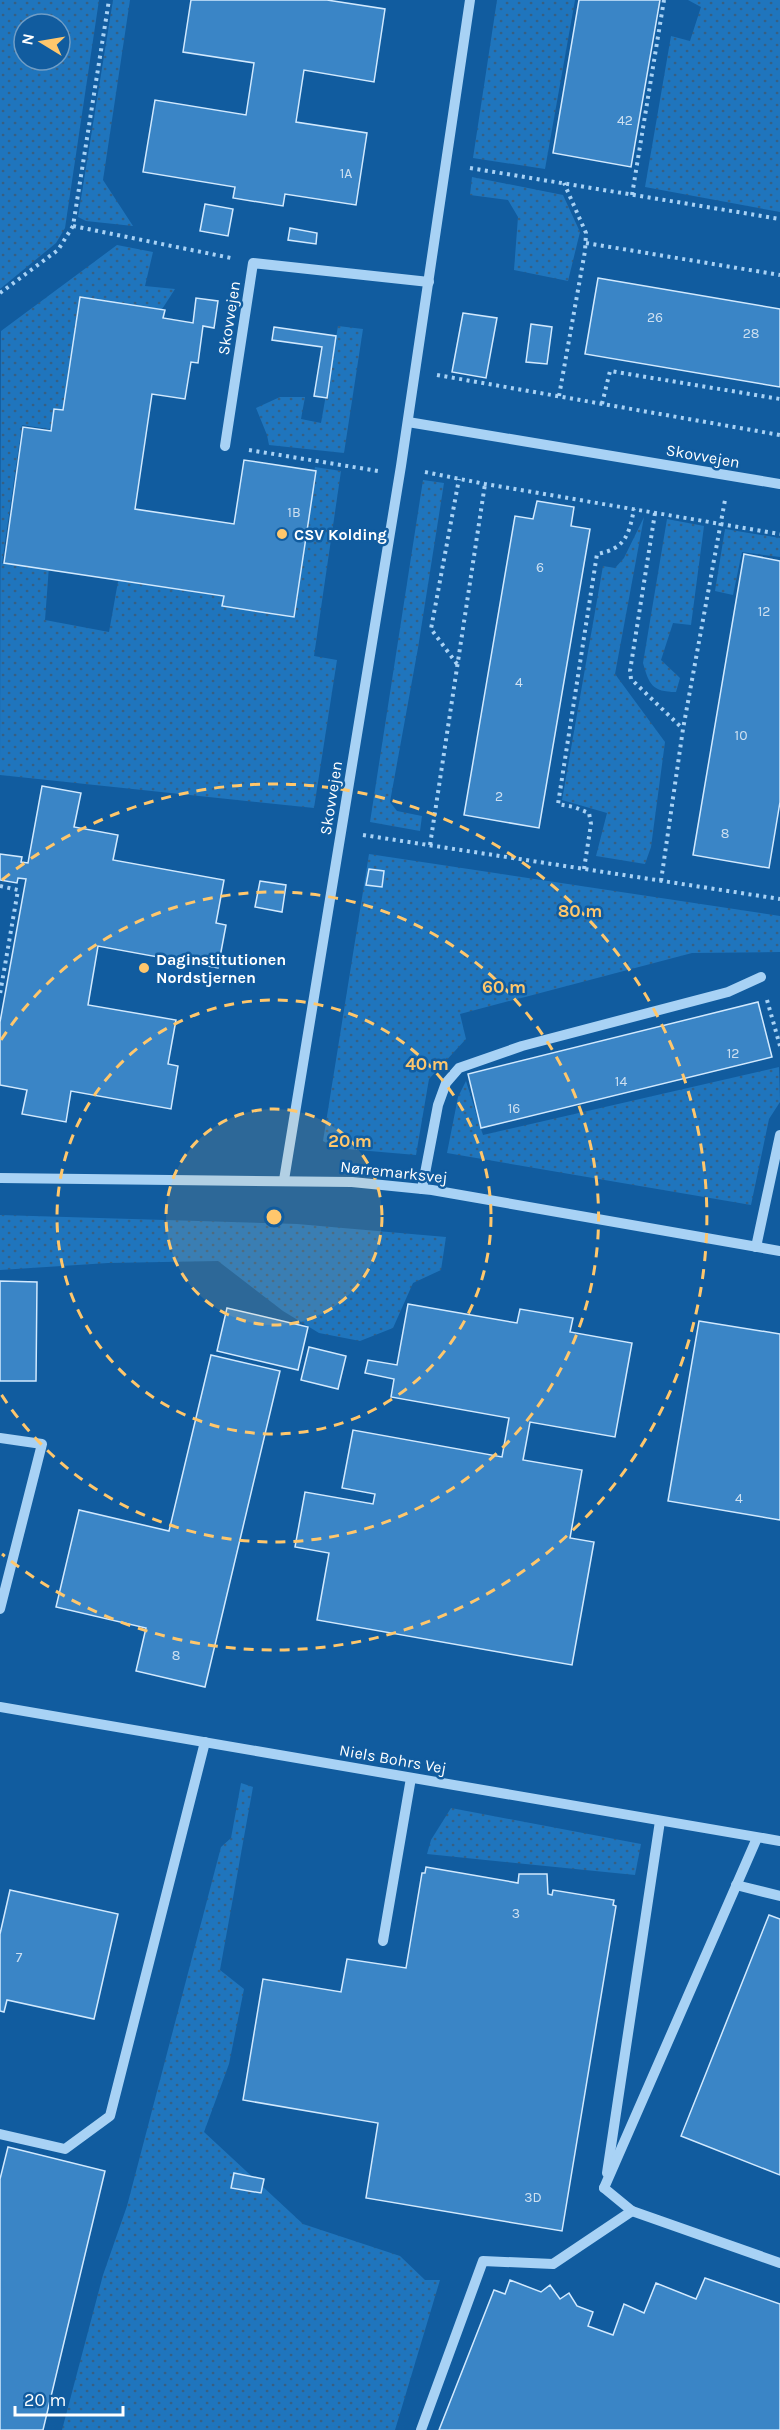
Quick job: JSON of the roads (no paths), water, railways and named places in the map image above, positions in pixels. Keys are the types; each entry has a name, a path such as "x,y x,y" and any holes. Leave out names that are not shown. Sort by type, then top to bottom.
{"street":[{"name":"Skovvejen","path":"284,1180 416,372 470,0"},
{"name":"Skovvejen","path":"225,446 253,263 429,282"},
{"name":"Skovvejen","path":"408,422 780,484"},
{"path":"422,1189 438,1105 446,1083 459,1068 522,1046 728,992 761,977"},
{"path":"756,1247 780,1135"},
{"name":"Nørremarksvej","path":"0,1178 352,1182 422,1189 620,1221 780,1251"},
{"path":"0,1438 42,1444 0,1609"},
{"name":"Niels Bohrs Vej","path":"0,1707 780,1841"},
{"path":"0,2134 65,2149 110,2116 205,1742"},
{"path":"383,1941 411,1778"},
{"path":"604,2188 660,1821"},
{"path":"604,2188 757,1838"},
{"path":"736,1885 780,1896"},
{"path":"604,2188 632,2211 780,2263"},
{"path":"422,2430 483,2261 553,2264 632,2211"}],"place":[{"name":"CSV Kolding","path":"282,534"},
{"name":"Daginstitutionen Nordstjernen","path":"144,968"}]}
